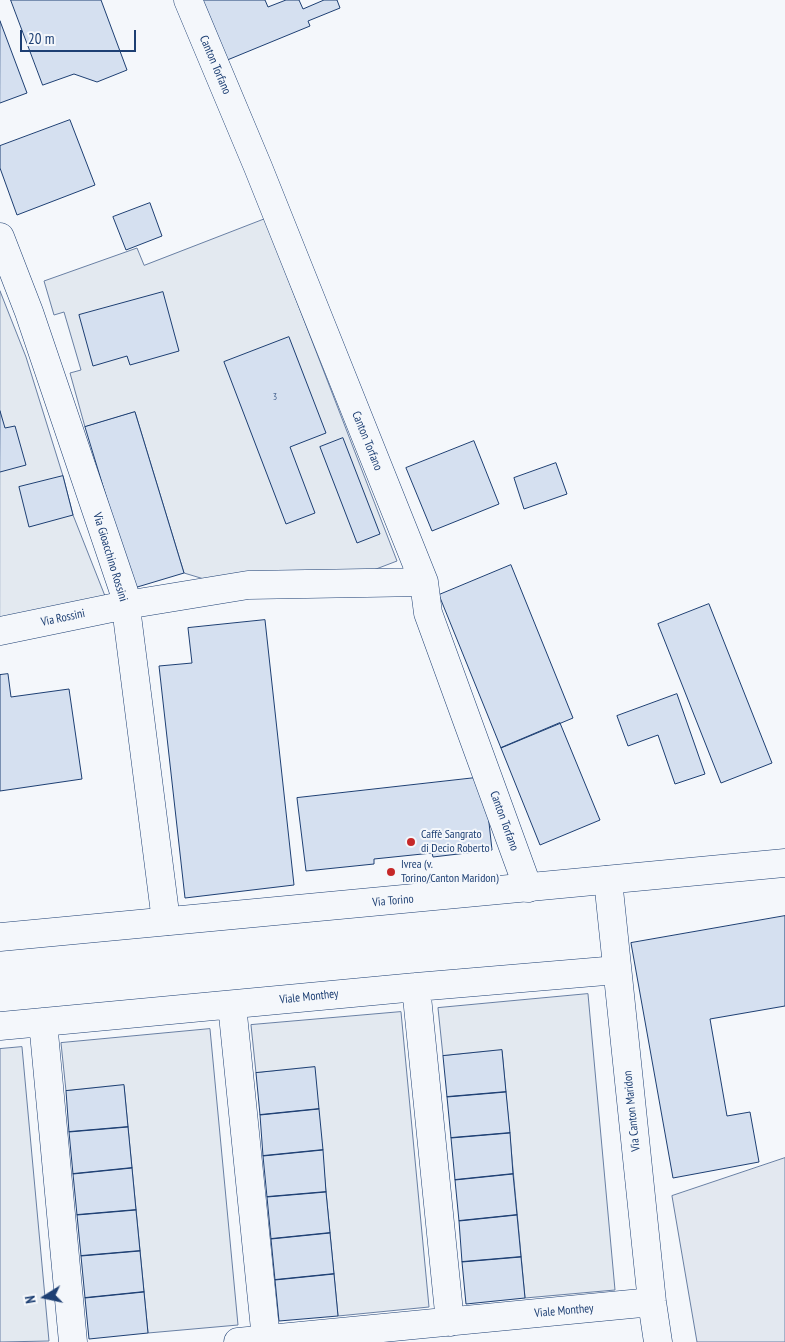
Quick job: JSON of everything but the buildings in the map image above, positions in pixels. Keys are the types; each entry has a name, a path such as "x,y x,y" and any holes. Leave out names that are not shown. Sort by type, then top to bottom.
{"street":[{"name":"Canton Torfano","path":"188,0 258,167 424,582 428,613 528,888"},
{"name":"Via Gioacchino Rossini","path":"0,237 29,312 124,592 166,920"},
{"name":"Via Rossini","path":"0,631 126,605 248,585 424,582"},
{"name":"Via Torino","path":"0,937 785,863"},
{"name":"Via Canton Maridon","path":"608,880 652,1302 658,1342"},
{"name":"Viale Monthey","path":"0,1026 618,970"},
{"path":"416,987 450,1322"},
{"path":"232,1005 266,1339"},
{"path":"43,1022 73,1342"},
{"name":"Viale Monthey","path":"238,1342 652,1302"}],"shaded area":[{"path":"265,219 397,561 363,574 214,582 184,573 135,412 85,427 70,373 81,370 64,312 54,315 44,281 137,248 144,265"},
{"path":"0,291 26,357 63,476 73,515 105,596 0,618"},
{"path":"588,994 615,1290 525,1298 502,1051 443,1056 438,1008"},
{"path":"401,1012 429,1307 338,1316 314,1068 256,1073 251,1025"},
{"path":"210,1029 238,1325 148,1333 124,1086 66,1091 61,1043"},
{"path":"22,1047 49,1341 0,1342 0,1049"},
{"path":"785,1158 785,1342 697,1342 672,1196"}],"place":[{"name":"Caffè Sangrato di Decio Roberto","path":"411,842"},
{"name":"Ivrea (v. Torino/Canton Maridon)","path":"391,872"}]}
